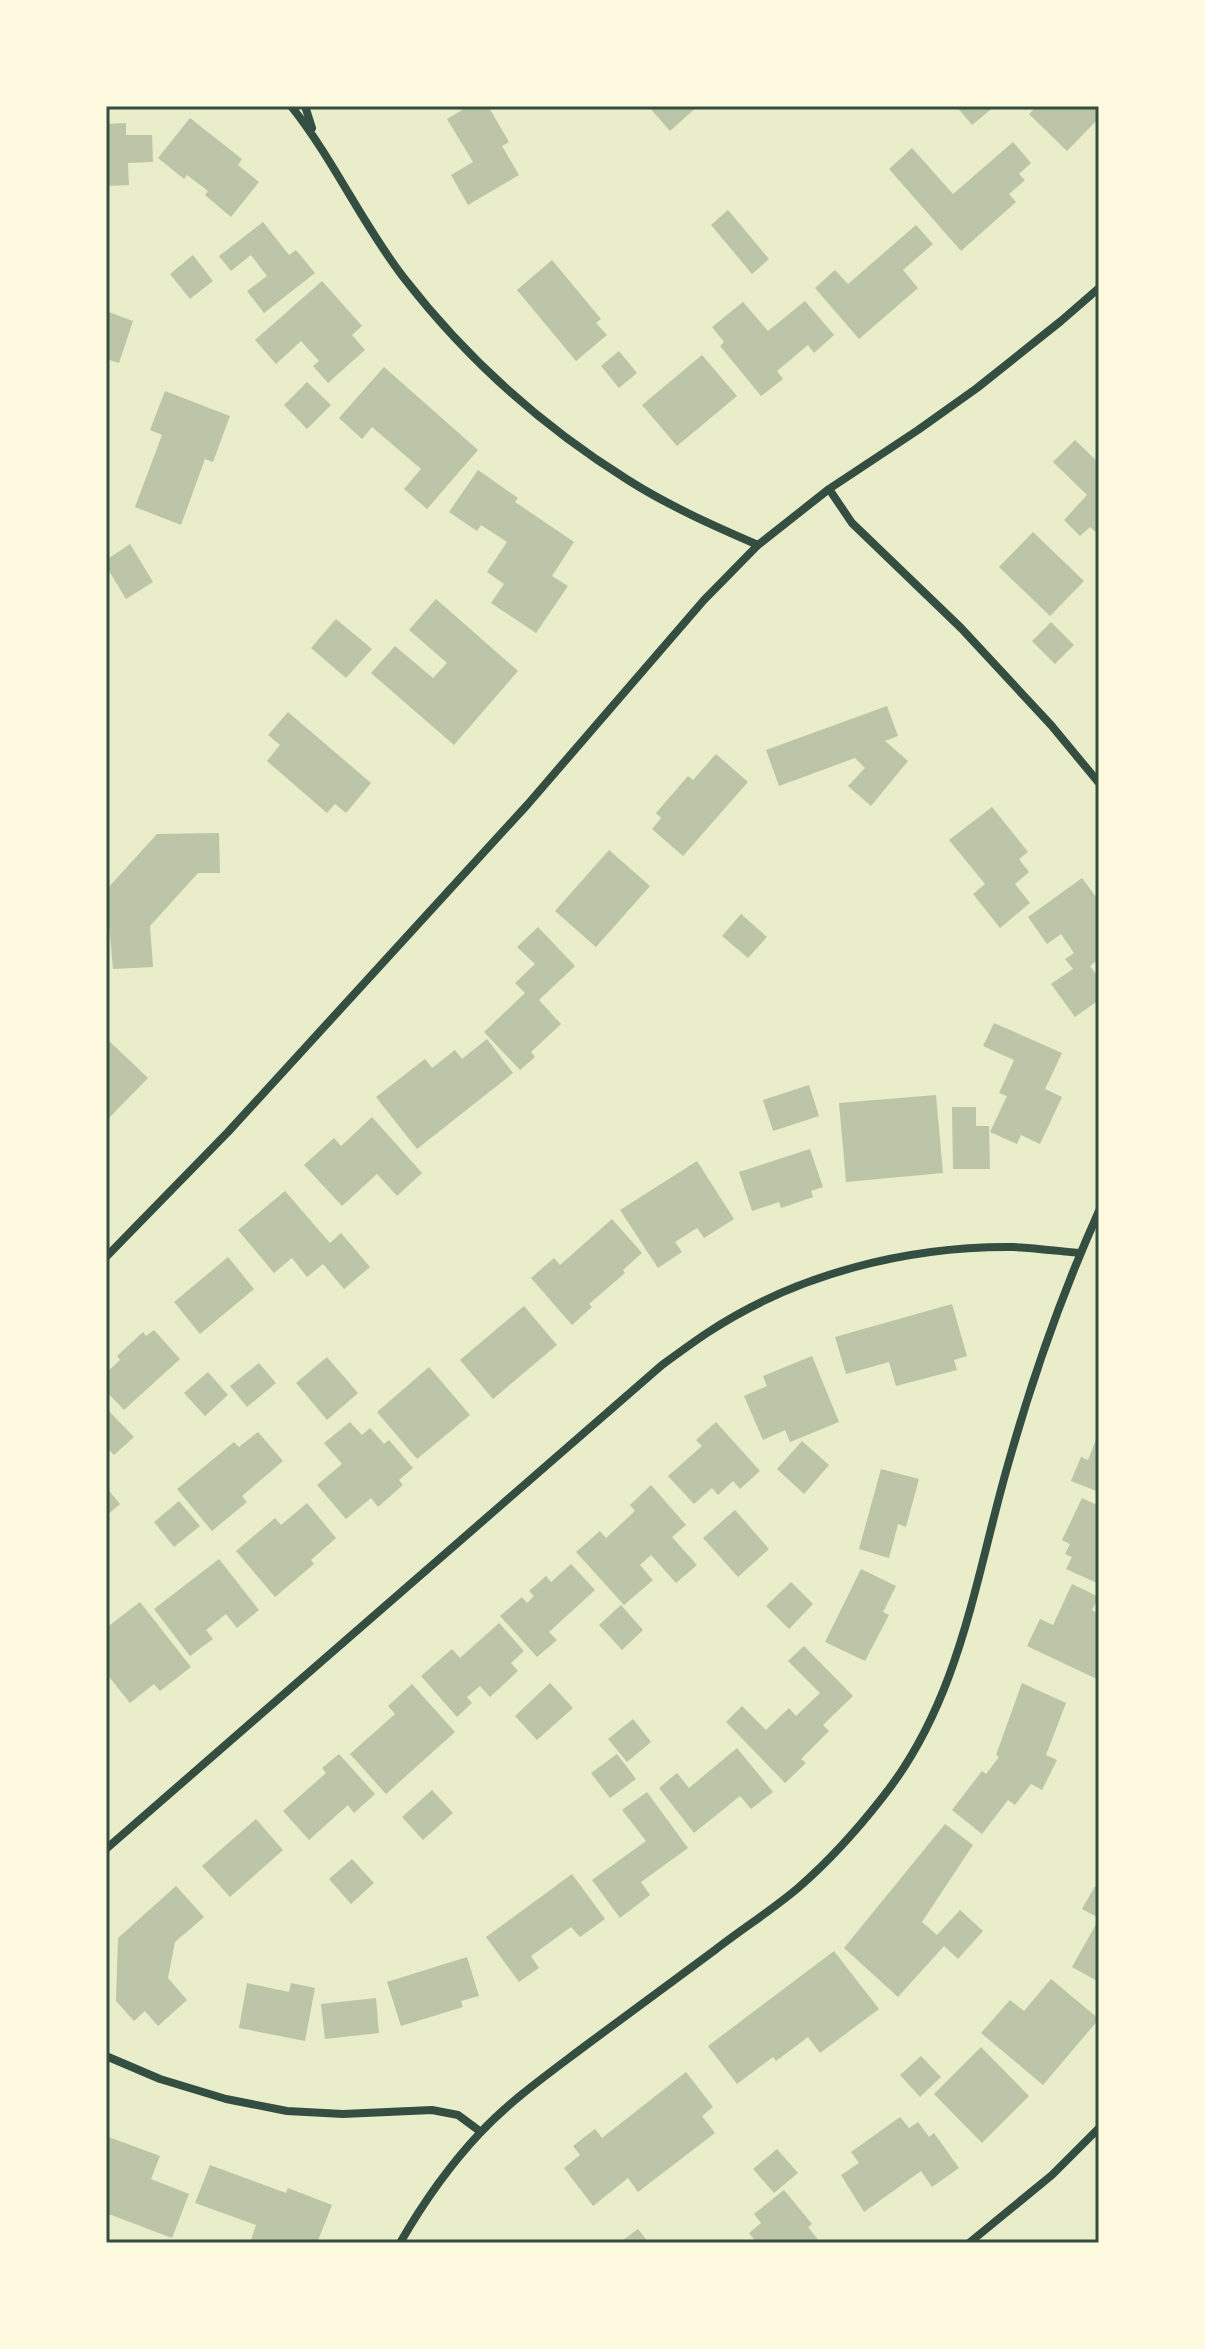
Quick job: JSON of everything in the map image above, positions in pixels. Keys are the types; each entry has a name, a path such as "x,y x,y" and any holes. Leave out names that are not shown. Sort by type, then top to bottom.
{"street":[{"path":"291,106 313,133 362,219 404,278 450,333 512,394 569,440 629,481 692,516 758,545"},
{"path":"305,106 313,133"},
{"path":"106,1257 239,1121 528,804 704,600 758,545 829,489 977,388 1099,288"},
{"path":"829,489 852,523 961,628 1051,725 1099,783"},
{"path":"400,2243 443,2176 481,2132 523,2093 796,1889 843,1845 885,1795 915,1749 940,1701 963,1641 1009,1460 1042,1356 1099,1211"},
{"path":"106,1849 662,1365 709,1332 767,1300 820,1278 882,1260 948,1250 1001,1248 1080,1253"},
{"path":"106,2056 160,2079 226,2099 287,2111 343,2114 432,2110 458,2115 481,2132"},
{"path":"969,2243 1052,2175 1099,2128"}],"building":[{"path":"469,106 488,106 509,142 502,146 519,175 468,205 451,175 473,162 447,119"},
{"path":"648,106 698,106 670,131"},
{"path":"956,106 995,106 972,125"},
{"path":"1037,106 1099,106 1099,118 1067,151 1029,114"},
{"path":"190,118 242,159 238,165 259,182 231,217 205,195 208,191 187,175 184,179 158,158"},
{"path":"126,123 126,135 152,135 153,162 128,163 129,185 106,186 106,124"},
{"path":"1013,142 1031,163 1019,174 1025,180 1009,194 1016,202 961,251 889,169 912,148 953,194"},
{"path":"728,210 769,259 752,274 711,225"},
{"path":"263,222 289,255 296,250 315,273 264,313 247,291 267,276 251,255 231,271 219,256"},
{"path":"916,225 933,244 903,270 918,288 859,339 815,288 835,270 848,284"},
{"path":"193,255 213,281 190,299 170,274"},
{"path":"552,260 601,319 596,323 607,335 576,361 517,290"},
{"path":"322,281 362,326 352,335 365,350 328,383 313,366 319,361 301,341 276,364 255,340"},
{"path":"805,301 834,335 814,353 808,345 777,371 783,379 761,396 720,346 724,342 712,327 743,302 768,331"},
{"path":"106,311 133,321 119,363 106,359"},
{"path":"619,351 637,373 619,388 601,366"},
{"path":"702,355 737,396 677,446 642,405"},
{"path":"384,367 478,450 427,509 404,489 421,469 372,427 362,439 339,418"},
{"path":"307,382 331,405 307,429 284,405"},
{"path":"165,391 230,416 213,462 205,459 181,525 135,507 162,435 150,430"},
{"path":"1075,440 1099,463 1099,535 1090,527 1080,536 1064,520 1087,495 1053,462"},
{"path":"478,470 518,498 515,502 574,542 552,576 568,586 536,633 491,603 504,584 487,572 507,542 481,525 477,531 449,512"},
{"path":"1033,532 1084,581 1050,616 999,567"},
{"path":"130,544 153,582 126,599 106,566 106,560"},
{"path":"436,599 518,671 454,745 371,673 395,646 433,678 447,663 409,630"},
{"path":"336,619 372,649 346,678 311,648"},
{"path":"1051,622 1074,645 1055,664 1032,641"},
{"path":"887,706 898,736 885,741 908,761 871,806 848,786 865,768 855,758 779,786 766,750"},
{"path":"288,712 371,783 346,813 335,804 327,813 267,761 280,745 268,735"},
{"path":"716,754 748,782 683,856 652,829 661,818 656,813 688,776 693,780"},
{"path":"992,807 1028,852 1019,859 1029,872 1015,884 1030,903 1000,928 973,894 985,884 949,840"},
{"path":"219,833 220,873 198,873 150,926 153,967 113,969 106,890 157,834"},
{"path":"609,850 650,886 596,947 555,911"},
{"path":"1082,878 1099,901 1099,959 1090,966 1099,978 1099,1000 1075,1017 1051,984 1073,969 1065,959 1074,953 1061,934 1047,944 1028,917"},
{"path":"741,914 767,937 748,958 722,936"},
{"path":"538,927 575,966 539,1000 561,1024 531,1052 535,1057 520,1070 484,1032 525,993 515,983 535,964 517,947"},
{"path":"994,1023 1062,1053 1045,1089 1062,1097 1040,1144 1021,1135 1017,1144 990,1132 1007,1096 999,1093 1014,1060 983,1046"},
{"path":"106,1038 148,1078 106,1121"},
{"path":"487,1039 513,1073 417,1149 376,1097 425,1059 432,1068 455,1050 462,1059"},
{"path":"809,1085 819,1116 773,1131 763,1100"},
{"path":"936,1095 943,1173 846,1182 839,1103"},
{"path":"952,1107 976,1107 976,1126 989,1126 990,1169 953,1169"},
{"path":"372,1117 422,1173 397,1196 377,1174 342,1206 304,1165 334,1138 341,1146"},
{"path":"810,1149 823,1187 811,1191 813,1197 781,1208 779,1202 752,1211 739,1172"},
{"path":"697,1161 734,1219 704,1238 697,1228 675,1242 682,1252 658,1268 620,1210"},
{"path":"285,1191 330,1243 341,1233 370,1267 344,1289 323,1264 307,1277 292,1258 274,1273 238,1230"},
{"path":"612,1219 642,1253 623,1270 625,1273 589,1304 592,1307 572,1325 531,1278 554,1258 560,1265"},
{"path":"228,1257 254,1289 200,1334 174,1302"},
{"path":"952,1304 967,1356 954,1360 957,1370 896,1386 889,1362 846,1374 835,1337"},
{"path":"524,1306 557,1345 493,1399 460,1360"},
{"path":"154,1330 180,1359 124,1410 106,1391 106,1373 120,1360 117,1356 143,1332 146,1336"},
{"path":"812,1356 839,1422 790,1442 785,1430 763,1440 744,1396 767,1386 763,1376"},
{"path":"327,1357 358,1393 327,1420 296,1383"},
{"path":"259,1363 276,1383 247,1407 230,1386"},
{"path":"429,1367 470,1415 417,1459 377,1412"},
{"path":"208,1372 228,1395 205,1416 184,1393"},
{"path":"106,1408 134,1437 114,1455 106,1447"},
{"path":"350,1422 362,1435 370,1428 384,1444 389,1440 413,1468 399,1480 403,1485 378,1507 371,1498 346,1519 317,1485 342,1464 324,1443"},
{"path":"716,1422 760,1471 740,1489 733,1481 718,1495 712,1488 694,1504 668,1476 702,1446 696,1440"},
{"path":"258,1432 283,1461 242,1496 247,1502 212,1531 177,1489 234,1442 239,1447"},
{"path":"1099,1432 1099,1492 1071,1481 1081,1457 1088,1460"},
{"path":"802,1441 829,1465 804,1494 777,1469"},
{"path":"881,1469 919,1479 906,1527 898,1524 889,1558 859,1549"},
{"path":"651,1485 686,1525 672,1537 697,1565 676,1583 651,1555 640,1565 653,1580 624,1605 576,1552 600,1531 606,1538 635,1511 630,1505"},
{"path":"106,1487 120,1504 106,1516"},
{"path":"1082,1498 1099,1506 1097,1583 1066,1569 1072,1557 1065,1554 1070,1544 1062,1540"},
{"path":"179,1501 200,1526 174,1547 154,1522"},
{"path":"307,1503 336,1538 311,1560 314,1564 275,1597 236,1551 275,1518 281,1525"},
{"path":"735,1510 769,1549 738,1577 703,1538"},
{"path":"219,1559 259,1610 237,1628 226,1614 206,1630 213,1639 190,1656 154,1609"},
{"path":"571,1564 595,1590 549,1632 557,1640 537,1657 500,1616 522,1597 527,1603 534,1596 529,1591 546,1576 551,1582"},
{"path":"861,1569 896,1586 883,1612 889,1615 865,1661 825,1642"},
{"path":"791,1582 813,1604 789,1629 766,1606"},
{"path":"1072,1584 1099,1597 1092,1610 1099,1614 1099,1680 1027,1646 1040,1619 1053,1625"},
{"path":"140,1602 191,1667 160,1691 154,1684 130,1703 106,1673 106,1628"},
{"path":"621,1605 643,1630 622,1650 599,1625"},
{"path":"499,1623 524,1651 511,1663 518,1671 490,1697 480,1686 467,1697 472,1703 457,1717 421,1676 452,1649 460,1658"},
{"path":"804,1646 853,1696 823,1725 829,1731 801,1759 806,1763 785,1783 726,1722 742,1706 766,1730 789,1708 796,1716 820,1693 788,1661"},
{"path":"550,1683 573,1708 537,1740 515,1716"},
{"path":"1022,1683 1066,1703 1046,1755 1057,1760 1042,1790 1031,1784 1015,1805 1008,1800 982,1834 952,1810 982,1771 986,1774 999,1757 996,1755"},
{"path":"412,1684 455,1732 386,1794 350,1754 395,1714 388,1706"},
{"path":"633,1719 651,1742 627,1762 608,1739"},
{"path":"737,1748 773,1792 751,1809 740,1796 694,1833 659,1788 677,1773 689,1788"},
{"path":"339,1754 375,1794 354,1813 348,1805 309,1840 283,1811 326,1773 322,1768"},
{"path":"617,1754 636,1779 610,1798 591,1773"},
{"path":"432,1790 453,1813 423,1840 402,1817"},
{"path":"647,1792 688,1848 641,1882 650,1895 620,1918 592,1880 646,1841 622,1810"},
{"path":"256,1819 283,1850 230,1897 202,1866"},
{"path":"945,1824 973,1845 922,1922 937,1935 960,1910 983,1931 958,1959 944,1946 898,1997 844,1948"},
{"path":"352,1859 374,1883 351,1904 329,1879"},
{"path":"572,1874 605,1919 580,1937 571,1927 531,1956 539,1968 519,1982 486,1937"},
{"path":"176,1886 204,1917 175,1942 168,1978 187,2000 158,2026 145,2011 134,2021 116,2001 118,1938"},
{"path":"1095,1886 1099,1889 1099,1918 1082,1909"},
{"path":"1099,1919 1099,1982 1072,1967"},
{"path":"834,1951 879,2009 820,2053 808,2037 776,2061 773,2057 737,2084 708,2046"},
{"path":"467,1957 479,1996 461,2001 463,2007 401,2026 387,1982"},
{"path":"1051,1979 1099,2019 1043,2085 981,2033 1010,2000 1024,2011"},
{"path":"247,1983 289,1992 291,1983 315,1988 305,2041 239,2028"},
{"path":"376,1998 379,2033 325,2039 321,2004"},
{"path":"981,2047 1029,2096 982,2143 934,2094"},
{"path":"921,2056 941,2077 920,2097 900,2075"},
{"path":"686,2072 713,2107 702,2116 715,2133 638,2192 628,2178 593,2206 564,2168 580,2155 573,2146 595,2129 602,2138"},
{"path":"900,2117 909,2128 918,2122 929,2137 934,2133 959,2168 932,2187 921,2171 864,2212 841,2175 859,2163 851,2152"},
{"path":"106,2136 160,2156 151,2179 189,2194 172,2238 106,2213"},
{"path":"777,2149 798,2173 774,2193 753,2169"},
{"path":"210,2165 286,2193 288,2188 332,2205 317,2243 250,2243 256,2225 195,2203"},
{"path":"784,2190 812,2224 808,2227 820,2242 757,2243 749,2233 761,2223 754,2214"},
{"path":"638,2229 649,2243 619,2243"}]}
